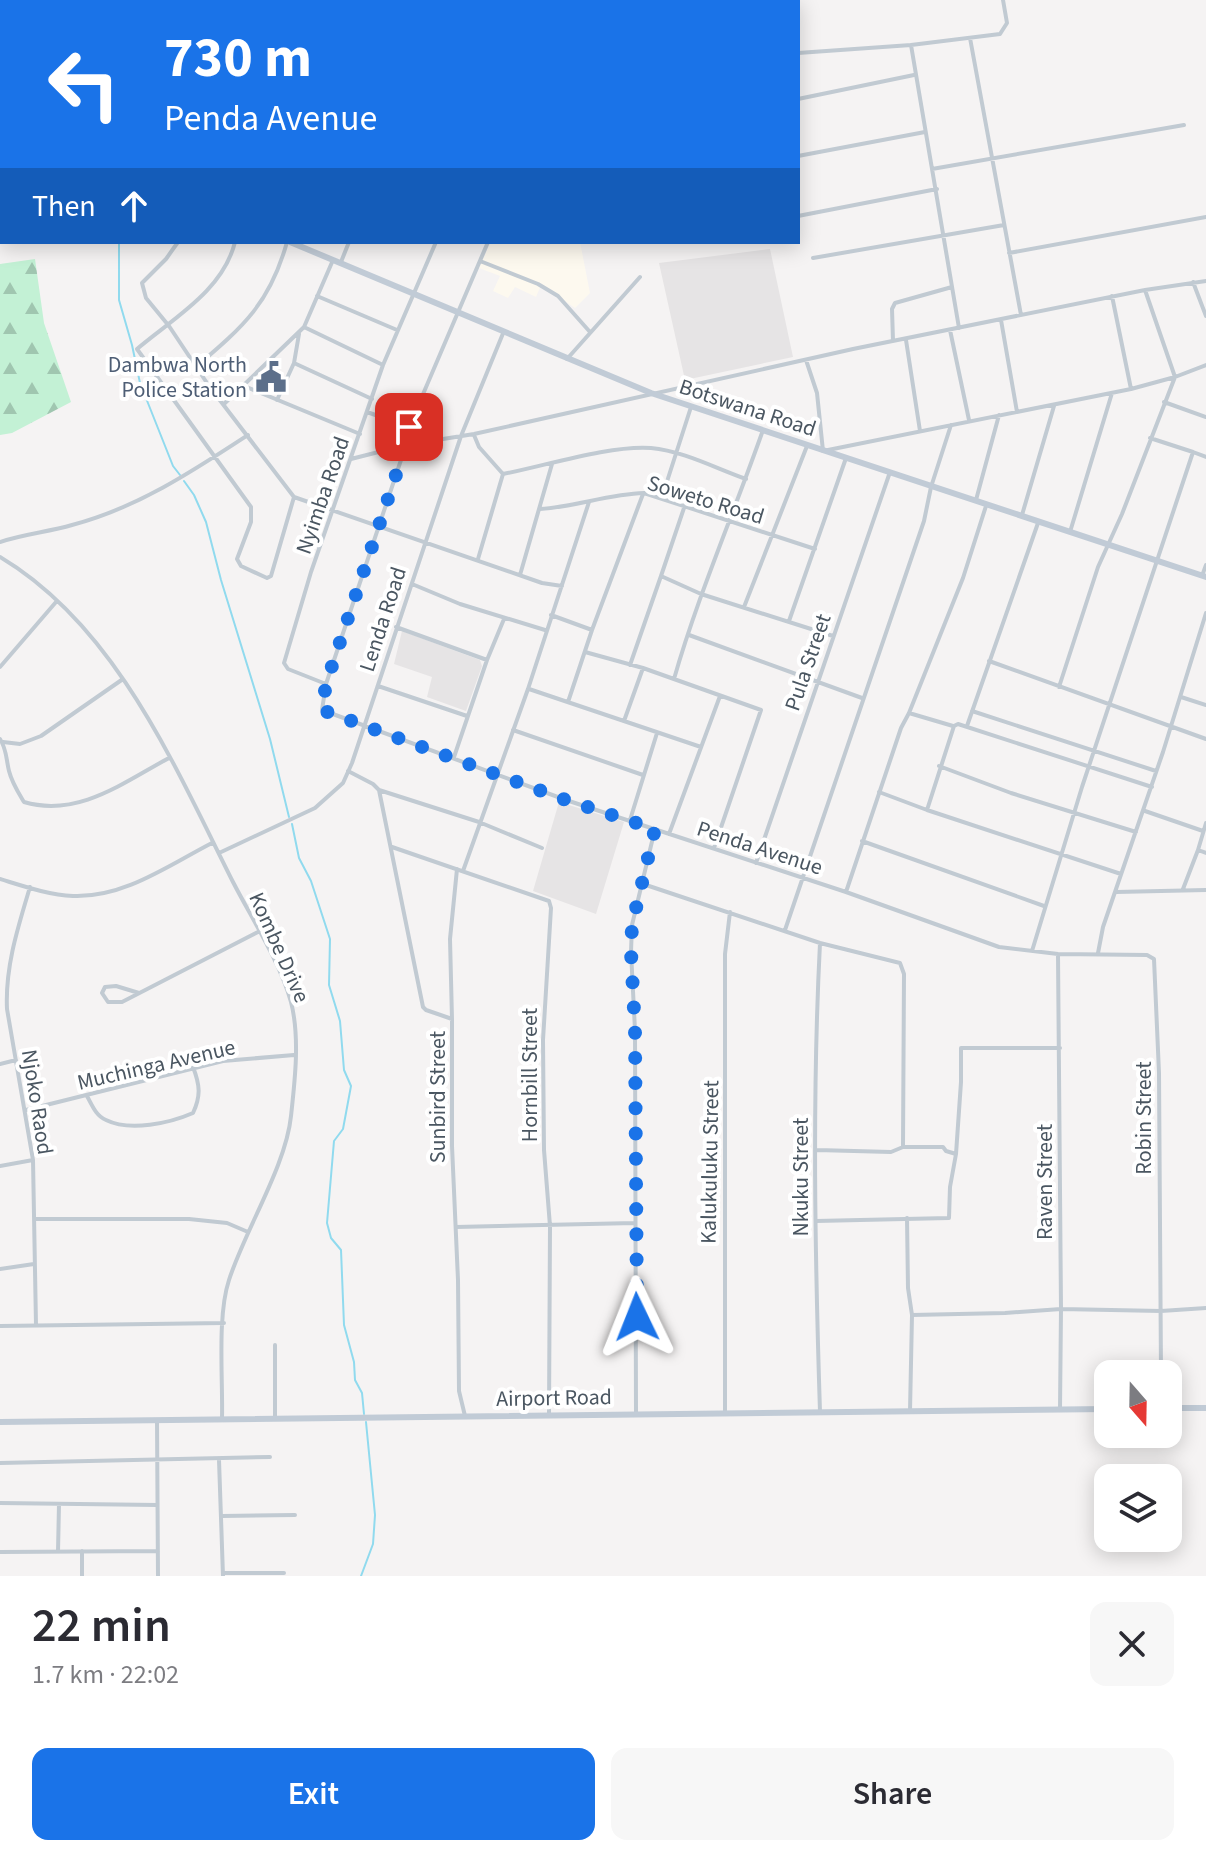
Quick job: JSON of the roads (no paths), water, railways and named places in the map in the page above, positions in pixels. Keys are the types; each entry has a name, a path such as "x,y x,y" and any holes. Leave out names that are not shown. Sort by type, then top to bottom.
{"street":[{"path":"800,53 911,45 1003,31 1007,23 1003,0"},
{"path":"970,38 1021,315"},
{"path":"911,45 959,328"},
{"path":"800,99 914,75"},
{"path":"932,169 1184,125"},
{"path":"800,156 925,132"},
{"path":"800,216 937,189"},
{"path":"1009,253 1206,217"},
{"path":"813,258 1004,225"},
{"path":"177,244 142,283 146,298 294,497 520,575 562,586"},
{"path":"234,244 215,281 169,326 137,349 251,507 251,522 237,559 241,566 258,575 271,576 294,497"},
{"path":"197,366 253,315 278,274 287,244"},
{"name":"Botswana Road","path":"293,244 651,393 1021,518 1204,576"},
{"path":"277,400 294,363 302,329 317,296 348,244"},
{"name":"Nyimba Road","path":"326,684 288,669 284,663 311,572 383,365 435,244"},
{"path":"326,684 406,445 409,427 487,244"},
{"path":"480,261 538,284 558,296 590,332"},
{"path":"567,360 640,277"},
{"path":"351,459 893,341 1112,296 1206,281"},
{"path":"1193,282 1206,316"},
{"path":"893,341 892,309 895,303 952,287"},
{"path":"1059,687 1106,545 1122,514 1175,377 1145,290"},
{"path":"317,296 397,330"},
{"path":"1112,296 1131,389"},
{"path":"1001,319 1017,412"},
{"path":"225,404 302,329"},
{"path":"302,329 383,365"},
{"path":"950,330 969,420"},
{"name":"Lenda Road","path":"219,853 315,808 334,793 348,771 461,436 504,331"},
{"path":"906,340 920,431"},
{"path":"806,360 817,393 823,451 1131,389 1206,365"},
{"path":"294,363 372,399"},
{"path":"244,386 360,434"},
{"path":"1070,533 1112,393"},
{"path":"1164,402 1206,414"},
{"path":"1021,518 1054,406"},
{"path":"662,497 691,407"},
{"path":"367,412 409,427"},
{"path":"976,502 999,415"},
{"path":"785,930 928,508 931,487 951,425"},
{"path":"674,679 701,594 763,430"},
{"path":"474,434 479,447 503,474"},
{"path":"0,542 73,525 111,512 179,479 248,435"},
{"path":"1150,438 1206,457"},
{"path":"744,607 807,446"},
{"path":"503,474 632,448 652,448 677,453 746,479"},
{"path":"1032,951 1193,452"},
{"path":"789,621 846,458"},
{"path":"520,575 552,464"},
{"name":"Pula Street","path":"756,863 890,472"},
{"path":"478,559 503,474"},
{"path":"568,702 644,493"},
{"name":"Soweto Road","path":"540,509 644,493 815,549"},
{"path":"452,1019 450,939 460,870 528,689 589,502"},
{"path":"630,665 685,505"},
{"path":"846,892 901,728 963,578 986,506"},
{"path":"967,726 1038,523"},
{"name":"Kombe Drive","path":"0,557 56,602 132,691 219,853 290,1001 294,1019 294,1055 287,1136 228,1283 222,1418"},
{"path":"1204,576 1206,565"},
{"path":"661,576 701,594 833,636"},
{"path":"411,583 504,619 545,630"},
{"path":"0,667 56,602"},
{"path":"1098,953 1103,927 1152,787 1206,613"},
{"path":"551,615 592,630"},
{"path":"454,757 504,619"},
{"path":"396,627 487,660"},
{"path":"689,635 862,698"},
{"path":"585,652 643,668 761,710 714,848"},
{"path":"989,661 1206,739"},
{"path":"624,721 643,668"},
{"path":"123,679 41,736 20,744 1,740 14,786 24,802 37,806 67,805 89,800 169,758"},
{"name":"Penda Avenue","path":"326,684 324,712 999,947 1058,954"},
{"path":"377,685 467,716"},
{"path":"528,689 701,747"},
{"path":"669,834 720,696"},
{"path":"1181,697 1206,705"},
{"path":"972,711 1157,771"},
{"path":"909,713 954,726 967,726 1152,787"},
{"path":"927,810 954,726"},
{"path":"513,730 643,775"},
{"path":"630,820 657,733"},
{"path":"939,766 1011,793 1136,832"},
{"path":"348,771 379,790 479,822 542,848"},
{"name":"Sunbird Street","path":"379,790 423,1007 452,1019 459,1391 465,1416"},
{"path":"879,792 1121,874"},
{"path":"1144,810 1203,831"},
{"path":"1183,890 1206,823"},
{"path":"636,1414 635,1030 631,952 632,925 640,883 655,829"},
{"path":"862,841 1045,907"},
{"path":"0,879 69,896 97,895 131,885 213,843"},
{"name":"Hornbill Street","path":"392,847 503,887 542,897 549,901 551,908 543,1040 544,1150 550,1226 549,1415"},
{"path":"1198,850 1206,853"},
{"path":"640,883 820,943 895,960 903,967 906,1099 903,1147"},
{"name":"Njoko Raod","path":"30,887 6,988 33,1160 36,1325"},
{"path":"1116,892 1206,890"},
{"name":"Kalukuluku Street","path":"725,1412 725,954 730,912"},
{"path":"139,993 116,986 105,987 102,993 108,1002 116,1004 139,993 258,932"},
{"name":"Nkuku Street","path":"820,943 816,1021 820,1412"},
{"name":"Robin Street","path":"1058,954 1147,955 1154,959 1159,1048 1161,1360"},
{"name":"Raven Street","path":"1058,954 1060,1409"},
{"path":"816,1221 949,1218 956,1154 961,1048 1060,1048"},
{"name":"Muchinga Avenue","path":"26,1110 193,1067 223,1061 294,1055"},
{"path":"0,1064 16,1060"},
{"path":"87,1096 98,1114 107,1121 148,1124 178,1120 193,1113 200,1098 193,1067"},
{"path":"817,1150 891,1152 903,1147 943,1147 956,1154"},
{"path":"0,1166 33,1160"},
{"path":"907,1218 908,1288 912,1315 910,1411"},
{"path":"34,1219 189,1219 227,1223 248,1232"},
{"path":"456,1227 635,1223"},
{"path":"0,1269 34,1264"},
{"path":"912,1315 1061,1309 1161,1311 1206,1308"},
{"path":"0,1326 224,1323"},
{"path":"275,1345 275,1419"},
{"path":"1182,1408 1206,1408"},
{"name":"Airport Road","path":"0,1422 1094,1409"},
{"path":"157,1420 158,1576"},
{"path":"0,1463 270,1457"},
{"path":"219,1460 223,1574 284,1573"},
{"path":"0,1503 157,1505"},
{"path":"58,1552 59,1504"},
{"path":"222,1516 295,1515"},
{"path":"82,1551 82,1576"},
{"path":"0,1552 158,1551"}],"waterway":[{"path":"119,244 119,300 140,383 173,466 180,475"},
{"path":"184,481 206,522 270,739 289,817"},
{"path":"292,824 299,858 311,881 330,939 329,985 340,1021 344,1070 351,1086 343,1129 334,1141 327,1223 331,1238 341,1250 344,1325 354,1362 355,1380 362,1393 364,1414"},
{"path":"361,1576 373,1544 375,1515 366,1422"}],"place":[{"name":"Dambwa North Police Station","path":"271,377"}]}
